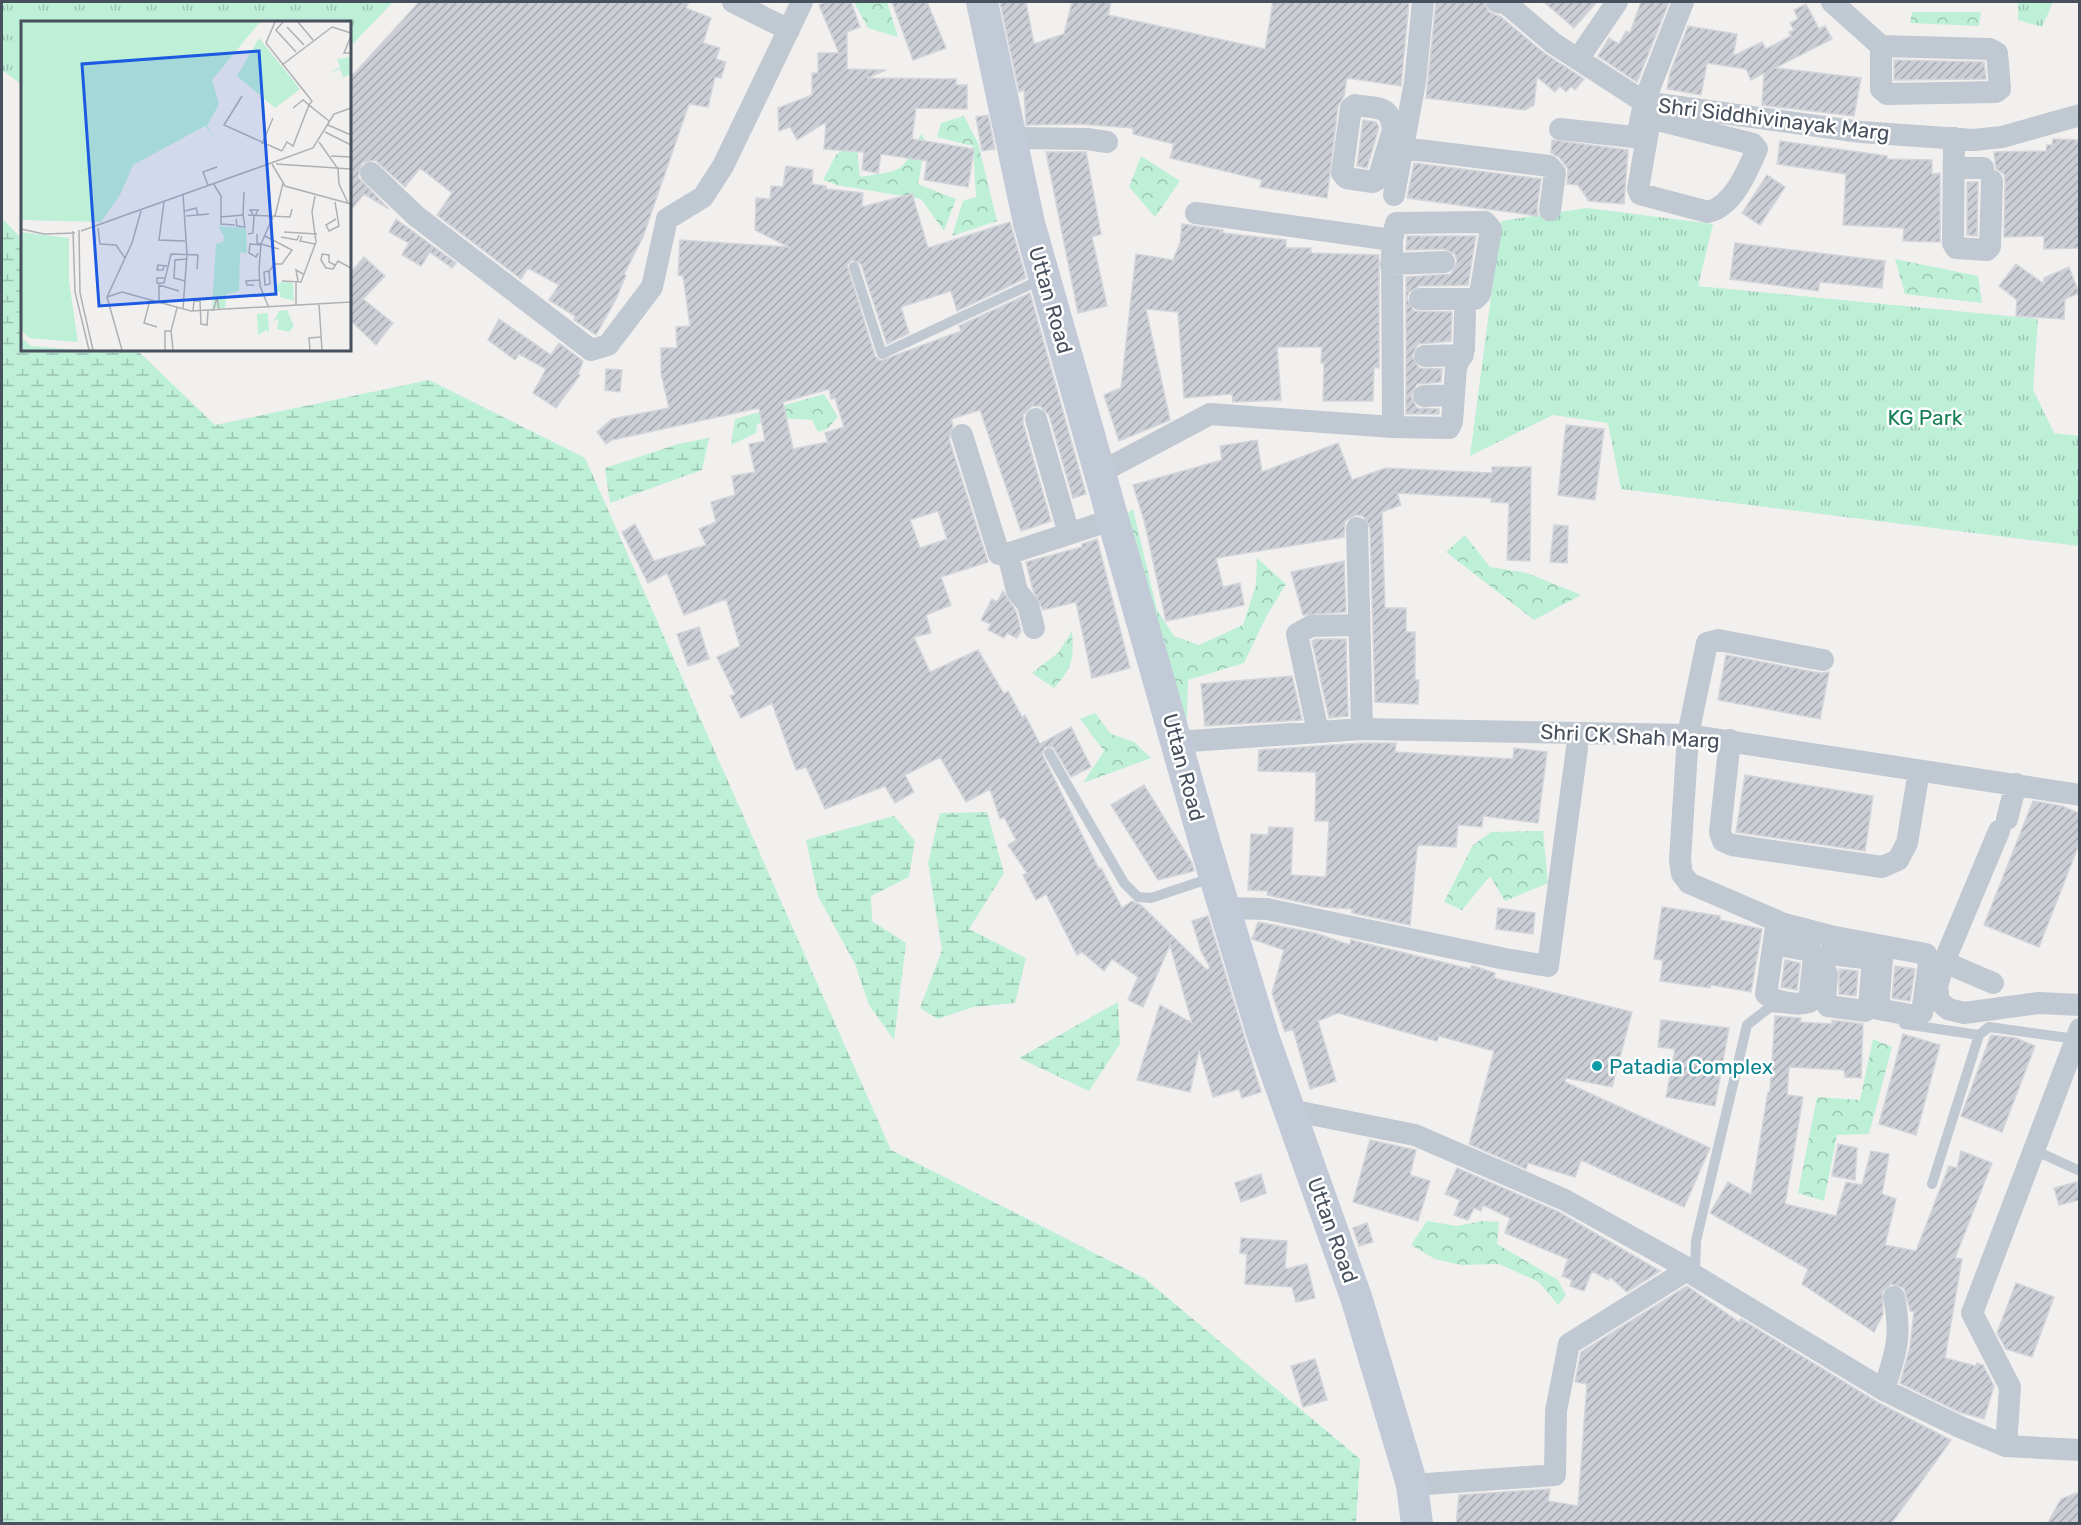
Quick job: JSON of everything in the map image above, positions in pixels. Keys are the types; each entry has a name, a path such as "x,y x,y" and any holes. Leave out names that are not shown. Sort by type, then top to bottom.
{"street":[{"path":"733,2 789,30"},
{"path":"370,173 416,216 591,350 608,345 652,287 667,219 703,197 723,166 802,2"},
{"name":"Uttan Road","path":"982,2 1029,223 1176,742 1263,1036 1358,1300 1412,1485 1417,1524"},
{"path":"1394,195 1400,137 1415,82 1423,2"},
{"name":"Shri Siddhivinayak Marg","path":"1497,2 1507,4 1553,43 1650,108 1861,132 1954,138 2002,137 2079,115"},
{"path":"1578,59 1617,2"},
{"path":"1560,129 1634,137 1638,133 1650,108 1683,2"},
{"path":"1832,2 1881,46 1990,49 1997,54 2000,63 2000,89 1996,92 1887,94 1881,89 1881,46"},
{"path":"1650,108 1753,144 1757,150 1745,177 1718,210 1708,212 1640,194 1638,189 1650,108"},
{"path":"1400,137 1549,166 1556,173 1550,210"},
{"path":"1011,138 1086,139 1107,142"},
{"path":"1954,138 1953,243 1956,248 1987,250 1990,247 1988,175 1954,168"},
{"path":"1196,213 1392,240"},
{"path":"1394,427 1391,264 1392,240 1396,223 1485,222 1491,229 1480,294 1475,299 1420,299"},
{"path":"1391,264 1444,262"},
{"path":"1101,472 1210,414 1394,427 1449,428 1452,422 1456,368 1463,356 1465,313"},
{"path":"1425,356 1463,356"},
{"path":"1424,396 1454,395"},
{"path":"1036,419 1069,534"},
{"path":"962,435 999,554 1008,554 1114,519"},
{"path":"1357,528 1362,729"},
{"path":"1008,554 1017,591 1028,606 1034,628"},
{"path":"1318,732 1297,634 1311,627 1358,625"},
{"path":"1823,660 1718,640 1707,643 1688,735 1680,860 1682,874 1689,883 1766,914 1829,945 1883,947"},
{"name":"Shri CK Shah Marg","path":"1176,742 1362,729 1688,735 2079,795"},
{"path":"1730,740 1720,832 1723,841 1732,845 1882,867 1898,860 1907,843 1919,771"},
{"path":"1226,908 1267,909 1505,960 1548,966 1577,747"},
{"path":"2016,784 2003,825 1944,962 1936,987 1939,1001 1948,1009 1964,1013 2039,1003 2079,1005"},
{"path":"1774,944 1778,921"},
{"path":"1944,962 2039,1003"},
{"path":"2006,1446 2010,1387 1972,1313 2034,1150 2070,1083 2078,1034"},
{"path":"1290,1110 1415,1135 1565,1200 1691,1272 1884,1390 2006,1446 2079,1450"},
{"path":"1412,1485 1555,1475 1556,1412 1569,1344 1691,1272"},
{"path":"1884,1390 1898,1345 1900,1325 1894,1297"}],"lane":[{"path":"854,267 882,354 1045,278"},
{"path":"1049,753 1124,884 1138,897 1151,898 1216,877"},
{"path":"1691,1272 1696,1241 1747,1025 1770,1007 1979,1035"},
{"path":"1932,1184 1979,1035 1989,1027 2078,1034"},
{"path":"2034,1150 2079,1171"}],"green space":[{"path":"2,2 393,2 351,46 351,21 21,21 21,84 2,70"},
{"path":"854,2 887,2 898,37 868,28"},
{"path":"2018,2 2053,2 2042,27 2018,20"},
{"path":"1912,12 1981,12 1979,26 1910,23"},
{"path":"964,116 978,143 997,221 952,236 963,201 976,197 973,146 937,137 941,123"},
{"path":"921,134 926,141 918,184 956,199 944,231 921,199 837,185 823,180 836,155 856,140 860,177 900,168 910,157"},
{"path":"1141,156 1180,181 1155,217 1129,187"},
{"name":"KG Park","path":"1587,208 1713,224 1698,286 2038,319 2033,389 2054,433 2079,436 2079,546 1621,489 1608,423 1553,415 1470,456 1501,221"},
{"path":"2,218 21,238 21,351 138,351 215,425 429,380 585,458 891,1150 1144,1278 1360,1459 1356,1523 2,1523"},
{"path":"1895,259 1978,276 1982,303 1905,294"},
{"path":"824,394 838,417 827,429 818,432 812,420 778,418 757,424 756,433 731,445 735,419"},
{"path":"709,438 702,470 610,503 605,468 678,444"},
{"path":"1133,509 1157,610 1174,636 1199,645 1243,625 1256,585 1257,558 1286,584 1266,617 1244,663 1188,680 1186,741 1120,519"},
{"path":"1465,535 1490,567 1527,573 1581,595 1534,620 1446,552"},
{"path":"1072,631 1071,662 1054,688 1032,673 1058,653"},
{"path":"1095,713 1111,734 1134,742 1151,758 1083,783 1104,751 1080,719"},
{"path":"987,812 1004,873 969,929 1026,958 1015,1003 973,1007 938,1019 920,1008 942,950 928,863 940,813"},
{"path":"894,816 915,841 909,877 871,896 872,921 906,943 894,1040 869,1005 855,964 818,896 806,840"},
{"path":"1543,831 1548,883 1505,901 1490,876 1462,910 1444,902 1473,845 1491,832"},
{"path":"1118,1002 1120,1044 1089,1091 1019,1058"},
{"path":"1873,1039 1892,1047 1869,1134 1837,1135 1824,1201 1798,1193 1817,1097 1860,1100"},
{"path":"1427,1221 1457,1226 1482,1221 1499,1222 1497,1244 1558,1280 1566,1295 1558,1305 1539,1282 1499,1264 1461,1265 1435,1259 1411,1245"}],"building":[{"path":"419,2 689,2 686,8 711,18 703,43 720,48 716,59 726,62 721,78 715,77 708,107 689,104 643,237 624,274 626,275 616,299 596,335 574,320 575,316 549,300 559,285 528,268 521,279 437,215 452,193 420,168 405,187 375,160 362,163 358,177 389,209 364,194 351,210 351,77"},
{"path":"827,2 851,2 860,27 847,32 847,69 886,70 867,78 956,79 956,85 967,85 967,109 916,108 912,139 974,149 968,187 924,180 927,161 881,154 878,173 862,170 864,152 824,149 826,122 797,140 790,127 779,131 778,108 812,95 812,73 818,73 818,53 839,53 819,5"},
{"path":"892,2 927,2 946,48 913,60"},
{"path":"1000,2 1026,2 1034,44 1064,34 1072,2 1111,2 1108,15 1265,49 1273,2 1409,2 1401,86 1347,78 1344,96 1338,106 1327,198 1260,187 1262,180 1170,158 1174,144 1133,134 1133,128 1079,124 1026,125 1024,90 1019,92"},
{"path":"1436,2 1484,2 1489,12 1501,17 1544,53 1584,79 1575,90 1571,86 1566,92 1560,86 1555,92 1537,77 1534,105 1525,110 1426,98"},
{"path":"1544,2 1597,2 1574,28"},
{"path":"1641,2 1669,2 1637,82 1598,56 1609,38 1619,44 1626,31 1630,33"},
{"path":"1806,4 1819,29 1825,26 1832,39 1775,68 1861,78 1854,116 1762,105 1764,73 1751,80 1746,69 1707,63 1701,95 1667,89 1670,73 1688,26 1737,34 1733,56 1762,42 1766,49 1791,36 1789,32 1794,30 1790,23 1798,19 1794,10"},
{"path":"1894,60 1984,62 1986,79 1894,80"},
{"path":"988,115 995,149 982,151 976,117"},
{"path":"1363,120 1376,122 1379,127 1367,168 1357,166"},
{"path":"2053,139 2079,140 2079,248 2044,249 2044,236 2004,237 2005,181 2004,174 1996,169 1994,152 2046,151 2047,145 2052,145"},
{"path":"1552,140 1628,150 1624,204 1589,201 1578,185 1567,184 1568,169 1559,157 1551,153"},
{"path":"1780,141 1887,156 1887,159 1932,160 1932,174 1940,173 1940,242 1903,241 1904,228 1843,225 1846,174 1777,164"},
{"path":"1046,152 1086,152 1101,234 1092,237 1107,306 1078,313"},
{"path":"1414,163 1541,179 1538,216 1407,198"},
{"path":"786,166 813,170 812,184 826,186 826,189 863,193 862,207 912,194 928,248 1010,222 1026,278 957,311 951,291 901,307 909,333 887,344 861,264 852,260 847,265 875,356 880,361 961,331 959,326 1030,293 1086,494 1073,498 1049,415 1040,406 1032,406 1023,415 1023,423 1051,521 1021,531 980,410 951,419 953,425 949,439 988,562 941,577 951,605 926,615 931,633 914,637 930,672 978,650 1004,694 1008,691 1022,717 1025,715 1040,744 1071,727 1091,767 1071,777 1053,747 1045,747 1042,754 1099,869 1101,868 1122,908 1132,901 1141,905 1207,970 1210,967 1201,951 1192,921 1208,916 1261,1092 1242,1098 1239,1089 1213,1097 1199,1050 1190,1092 1137,1080 1160,1005 1192,1023 1170,945 1143,1007 1128,1000 1138,977 1112,959 1104,971 1082,952 1077,955 1046,894 1036,900 1023,875 1027,873 1008,845 1016,840 1004,817 1000,819 990,789 966,802 940,757 905,775 914,792 895,803 885,786 825,809 806,767 796,770 772,703 741,718 730,696 735,694 717,657 740,646 726,599 684,615 667,573 648,583 622,532 635,524 654,561 706,545 699,529 716,522 711,502 735,495 732,476 755,472 749,444 765,441 759,408 612,440 606,444 597,432 612,419 669,408 661,373 661,348 677,348 676,327 690,326 683,276 678,275 680,240 789,247 755,230 756,198 770,199 771,186 783,187","holes":["829,389 831,399 835,398 844,427 825,433 828,442 793,449 783,402","938,511 947,539 920,548 910,520"]},
{"path":"1767,175 1785,187 1760,225 1742,213"},
{"path":"1967,182 1978,182 1977,236 1967,235"},
{"path":"396,219 456,263 452,268 430,252 421,266 402,255 409,243 389,232"},
{"path":"1182,224 1223,230 1223,233 1286,240 1286,248 1311,248 1311,253 1379,255 1379,368 1374,367 1373,401 1323,401 1322,347 1277,347 1281,400 1233,402 1232,394 1184,398 1178,312 1146,309 1170,420 1119,441 1104,395 1121,388 1136,254 1173,260 1180,243"},
{"path":"1407,236 1476,236 1468,285 1419,286 1409,292 1407,298 1414,311 1452,312 1451,341 1418,344 1412,356 1419,368 1442,369 1441,382 1417,384 1411,396 1417,408 1439,409 1439,414 1406,414 1406,277 1451,274 1457,261 1455,254 1444,249 1406,250"},
{"path":"1735,243 1885,261 1882,288 1820,282 1818,291 1730,279"},
{"path":"364,257 385,276 363,299 393,323 376,345 351,321 351,272"},
{"path":"2016,264 2044,284 2044,278 2069,267 2079,293 2065,299 2064,319 2016,316 2017,300 1999,286"},
{"path":"499,319 551,355 559,343 583,361 578,374 580,375 556,408 533,393 546,369 519,354 515,360 488,340"},
{"path":"606,369 622,370 620,392 605,390"},
{"path":"1566,425 1604,429 1595,500 1558,495"},
{"path":"1257,440 1262,472 1338,443 1352,480 1386,468 1492,473 1492,467 1531,467 1530,561 1507,560 1509,503 1491,502 1491,498 1397,493 1401,505 1382,512 1385,608 1406,608 1406,632 1415,632 1415,680 1419,680 1418,704 1375,702 1370,528 1363,516 1356,515 1345,521 1344,537 1216,558 1223,587 1240,583 1244,605 1166,621 1144,520 1133,485 1222,460 1220,446"},
{"path":"1554,525 1568,526 1567,563 1550,562"},
{"path":"1097,539 1130,668 1092,678 1076,602 1043,610 1033,590 1026,562 1082,547 1082,544"},
{"path":"1344,561 1346,612 1303,615 1291,572"},
{"path":"1003,591 1016,611 1021,631 1017,638 1007,633 1004,638 988,630 991,624 981,620 992,599 997,602"},
{"path":"699,627 709,659 688,666 677,634"},
{"path":"1315,639 1346,639 1348,716 1329,718 1312,641"},
{"path":"1726,655 1820,673 1829,672 1820,719 1718,700"},
{"path":"1292,676 1302,720 1205,726 1201,684"},
{"path":"1396,743 1395,752 1513,759 1514,748 1547,752 1538,823 1483,816 1482,827 1458,825 1456,847 1419,845 1410,925 1352,913 1352,909 1324,907 1267,895 1268,891 1248,890 1251,834 1268,835 1269,827 1293,828 1291,875 1326,877 1329,821 1315,821 1316,772 1258,771 1259,750"},
{"path":"1745,775 1873,796 1865,851 1736,832"},
{"path":"1144,785 1192,863 1194,871 1158,880 1111,805"},
{"path":"2033,801 2062,806 2079,813 2079,844 2039,947 1984,925"},
{"path":"1662,907 1720,916 1720,920 1762,929 1751,992 1711,985 1710,988 1660,981 1663,960 1654,959"},
{"path":"1498,908 1535,913 1533,934 1496,929"},
{"path":"1258,922 1315,933 1350,945 1351,940 1471,969 1471,966 1474,966 1495,973 1494,978 1632,1012 1612,1087 1566,1078 1565,1082 1710,1148 1684,1207 1581,1160 1575,1177 1528,1163 1526,1169 1469,1144 1494,1051 1439,1036 1437,1041 1338,1013 1318,1021 1336,1081 1310,1089 1293,1029 1285,1032 1272,993 1284,950 1252,939"},
{"path":"1785,960 1800,963 1797,990 1781,987"},
{"path":"1895,966 1915,969 1910,1001 1892,998"},
{"path":"1839,969 1858,971 1856,996 1839,994"},
{"path":"1775,1016 1801,1018 1800,1022 1832,1024 1832,1020 1863,1024 1861,1078 1845,1077 1844,1070 1789,1067 1787,1095 1803,1097 1785,1204 1836,1216 1846,1182 1862,1185 1871,1151 1889,1154 1882,1194 1896,1199 1885,1245 1916,1251 1949,1166 1957,1168 1961,1151 1992,1163 1955,1258 1962,1259 1945,1358 1976,1366 1977,1363 1983,1365 1994,1386 1984,1419 1959,1412 1900,1383 1910,1347 1914,1311 1910,1311 1904,1288 1891,1284 1882,1292 1883,1314 1874,1332 1802,1284 1808,1269 1710,1213 1728,1182 1751,1195 1768,1092 1770,1092"},
{"path":"1661,1020 1729,1028 1715,1106 1666,1097 1675,1049 1658,1047"},
{"path":"1903,1034 1940,1045 1916,1135 1879,1124"},
{"path":"1991,1035 2016,1038 2035,1046 2002,1132 1961,1116"},
{"path":"1370,1140 1416,1150 1410,1175 1430,1181 1418,1221 1353,1202"},
{"path":"1838,1144 1857,1148 1855,1180 1832,1176"},
{"path":"1457,1168 1559,1212 1660,1271 1627,1292 1610,1277 1608,1280 1592,1271 1584,1291 1570,1286 1572,1280 1562,1276 1568,1259 1505,1233 1510,1218 1483,1205 1481,1211 1474,1208 1468,1220 1454,1215 1460,1200 1445,1194"},
{"path":"1261,1174 1266,1193 1241,1202 1235,1183"},
{"path":"2077,1182 2079,1200 2059,1205 2054,1188"},
{"path":"1367,1223 1373,1242 1359,1246 1353,1228"},
{"path":"1241,1238 1287,1241 1285,1269 1307,1264 1315,1298 1296,1302 1292,1287 1245,1284 1247,1254 1240,1253"},
{"path":"2016,1283 2054,1297 2032,1357 2006,1349 1997,1333"},
{"path":"1687,1286 1739,1322 1741,1319 1877,1402 1951,1440 1891,1524 1456,1524 1459,1495 1550,1489 1548,1501 1578,1506 1587,1384 1575,1382 1581,1352"},
{"path":"1315,1359 1327,1400 1303,1407 1291,1366"},
{"path":"2079,1492 2079,1524 2047,1524 2061,1499"}],"place":[{"name":"Patadia Complex","path":"1597,1066"}]}
